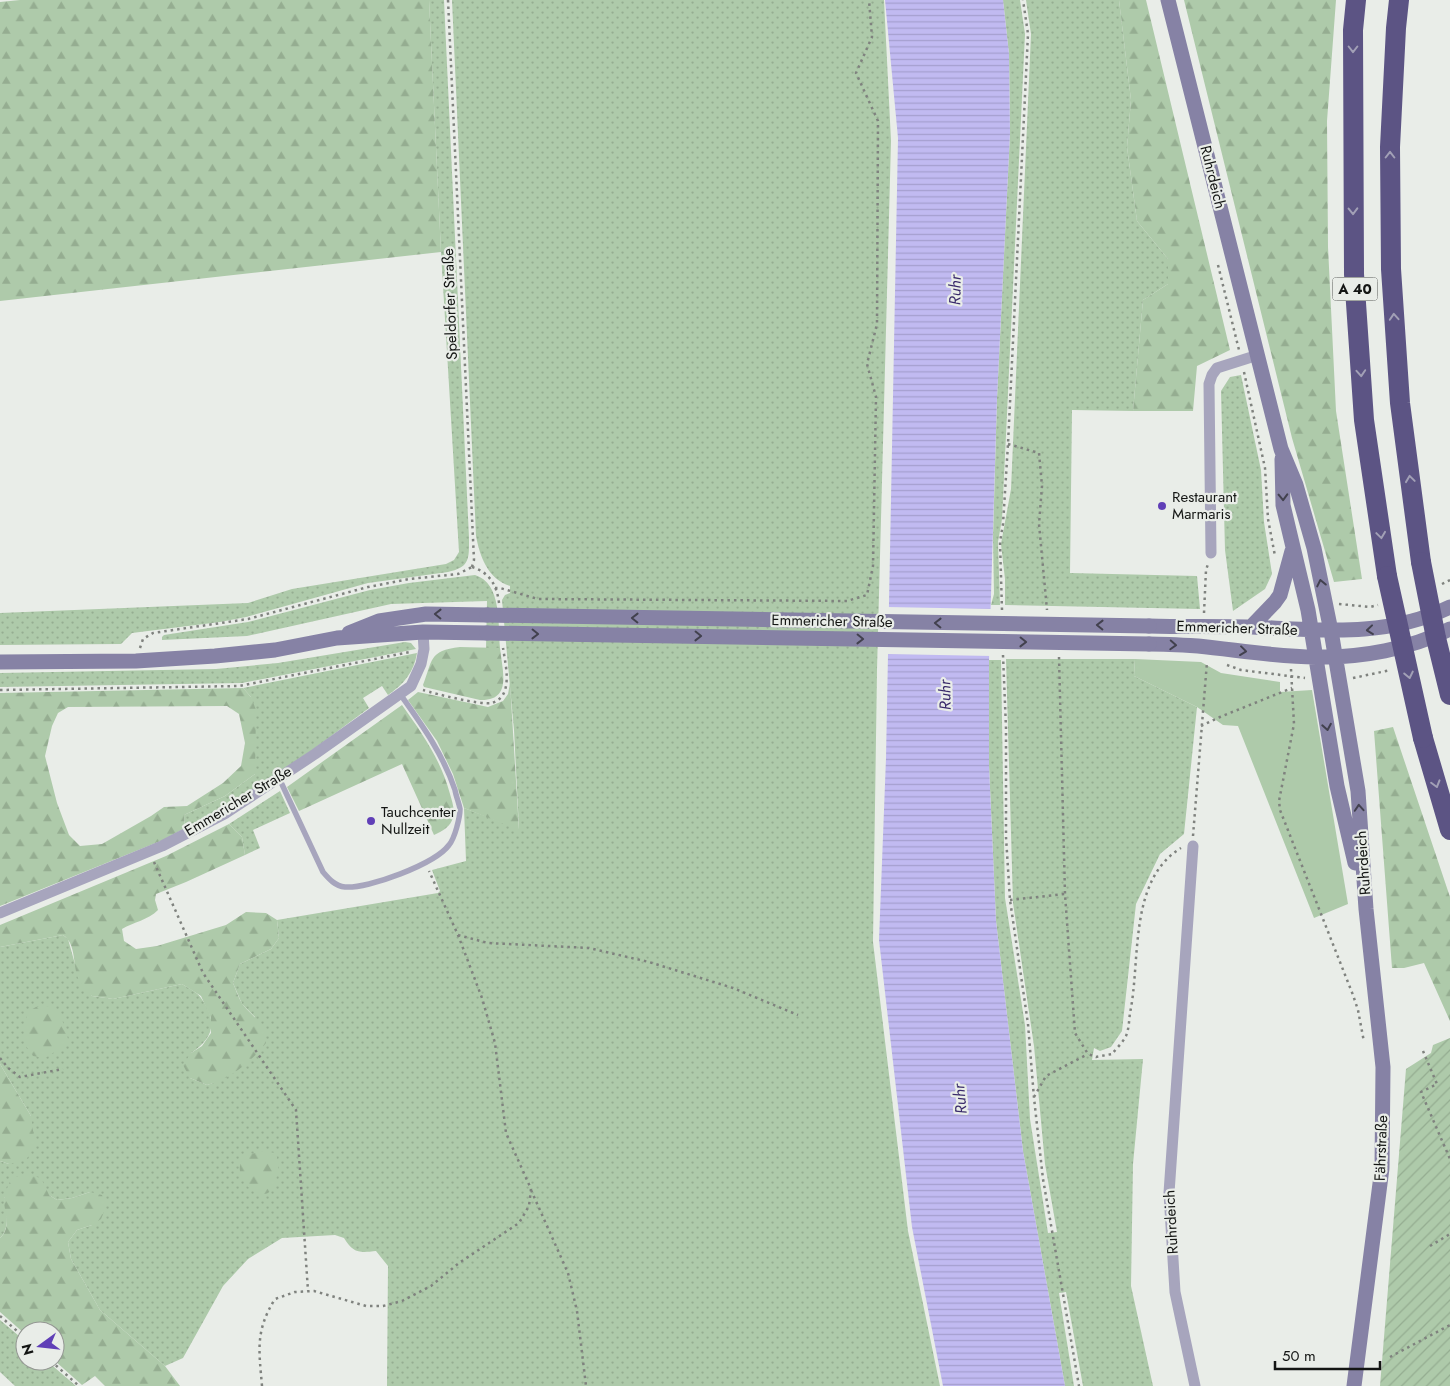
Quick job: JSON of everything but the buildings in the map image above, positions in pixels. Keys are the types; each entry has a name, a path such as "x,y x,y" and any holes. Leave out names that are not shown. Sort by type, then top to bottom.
{"highway":[{"name":"A 40","path":"1356,0 1353,30 1354,274 1364,420 1387,576 1423,738 1450,830"},
{"name":"A 40","path":"1399,0 1390,147 1391,269 1400,403 1421,562 1436,638 1450,695"}],"main road":[{"name":"Ruhrdeich","path":"1168,0 1281,448 1296,485 1314,548 1331,630 1358,791 1366,909"},
{"name":"Ruhrdeich","path":"1281,448 1283,505 1311,631 1337,786 1366,909"},
{"path":"1251,627 1280,595 1293,550"},
{"name":"Emmericher Straße","path":"337,638 379,621 426,614 493,612 1251,627 1311,631 1365,630 1398,626 1450,608"},
{"name":"Emmericher Straße","path":"0,662 136,661 214,656 275,650 337,638 423,632 1149,644 1197,646 1316,658 1362,654 1399,648 1450,629"},
{"name":"Fährstraße","path":"1354,1386 1382,1168 1383,1067 1366,909"}],"street":[{"path":"1212,553 1209,384 1217,368 1258,355"},
{"name":"Emmericher Straße","path":"0,914 150,851 226,813 279,778 411,686 421,664 424,649 423,632"},
{"name":"Ruhrdeich","path":"1193,846 1169,1192 1175,1292 1195,1386"}],"lane":[{"path":"279,778 324,872 332,882 343,887 368,885 426,864 450,845 459,820 460,808 450,775 434,743 400,694"}],"path":[{"name":"Speldorfer Straße","path":"448,0 474,560 472,567"},
{"path":"495,588 538,599 847,601 867,595 873,566 876,396 867,364 876,324 878,121 856,73 872,37 870,0"},
{"path":"1002,616 1000,542 1003,524 1008,444 1028,34 1023,0"},
{"path":"1218,265 1242,360 1265,468 1268,519 1276,561"},
{"path":"1008,444 1039,453 1042,486 1039,524 1047,611"},
{"path":"1204,627 1206,570 1212,553"},
{"path":"136,661 142,639 153,633 248,620 368,587 458,574 472,567 483,570 493,581 498,595 493,612"},
{"path":"1436,587 1450,580"},
{"path":"1326,607 1339,604 1370,607 1378,605"},
{"path":"411,686 480,702 494,702 501,698 507,683 503,646"},
{"path":"0,690 239,686 424,649"},
{"path":"1058,651 1060,659 1065,894 1075,1033 1088,1054 1096,1057 1112,1054 1126,1036 1133,998 1138,929 1149,884 1168,856 1183,847 1193,846 1207,658"},
{"path":"1003,653 1006,728 1006,837 1010,900 1028,1024 1043,1178 1079,1386"},
{"path":"1224,664 1241,670 1292,677 1294,724 1279,801 1280,810 1353,995 1364,1042"},
{"path":"1202,726 1292,688"},
{"path":"150,851 203,973 296,1110 308,1291"},
{"path":"426,864 458,935 482,998 495,1043 506,1133 568,1273 577,1311 586,1386"},
{"path":"1010,900 1065,894"},
{"path":"458,935 488,943 589,948 649,962 733,988 798,1015"},
{"path":"1423,1051 1437,1084 1421,1092 1450,1158"},
{"path":"1034,1098 1046,1076 1088,1054"},
{"path":"0,1058 20,1078 62,1069"},
{"path":"262,1386 258,1346 262,1324 275,1299 295,1292 314,1291 366,1306 383,1306 402,1301 431,1286 459,1263 519,1223 529,1206 530,1189"},
{"path":"1430,1246 1450,1234"},
{"path":"0,1316 15,1329"},
{"path":"1390,1357 1450,1325"},
{"path":"62,1371 79,1386"}],"green space":[{"path":"20,0 429,0 441,252 0,301 0,2"},
{"path":"429,0 444,0 469,538 467,561 461,568 448,572 368,583 246,617 132,633 121,644 0,645 0,613 248,603 292,589 446,564 454,560 459,552 441,252"},
{"path":"452,0 884,0 891,141 877,670 873,942 908,1231 940,1386 387,1386 388,1266 376,1251 357,1251 350,1247 344,1238 335,1235 282,1238 248,1259 223,1286 183,1358 165,1366 100,1310 71,1259 68,1242 77,1230 92,1225 90,1192 72,1198 57,1200 49,1195 4,1197 7,1224 0,1238 0,1161 9,1164 31,1116 0,1064 0,947 63,935 68,939 75,964 92,996 113,999 182,984 192,990 199,996 210,1014 211,1028 205,1041 191,1053 190,1078 207,1085 213,1083 255,1017 242,1004 233,983 240,964 271,949 279,938 277,920 438,893 440,891 432,870 466,861 464,808 519,829 514,730 502,600 505,595 510,593 510,586 496,578 486,566 476,536"},
{"path":"1003,0 1020,0 1025,34 1002,519 998,542 1000,605 991,605 994,594 993,538 997,398 1010,133 1009,54"},
{"path":"1026,0 1119,0 1131,100 1127,147 1137,221 1168,259 1168,284 1143,300 1133,411 1072,410 1070,573 1197,576 1200,609 1005,605 1005,579 1001,544 1011,489 1031,34"},
{"path":"1119,0 1146,0 1230,350 1197,366 1193,411 1133,411 1143,300 1168,284 1168,259 1137,221 1127,147 1131,100"},
{"path":"1184,0 1336,0 1327,121 1328,247 1336,411 1362,579 1334,582 1292,438"},
{"path":"1241,375 1261,470 1264,522 1272,574 1265,589 1233,611 1225,550 1221,391 1230,377"},
{"path":"475,575 484,579 494,596 497,606 500,648 486,648 487,601 391,604 247,636 162,640 164,635 248,622 370,590"},
{"path":"405,642 411,643 416,649 242,683 0,687 0,673 216,669 278,663"},
{"path":"460,647 500,648 503,683 497,695 490,699 480,700 424,687 423,685 433,658 442,651"},
{"path":"417,653 411,672 394,691 388,695 382,686 363,698 369,708 313,750 278,774 185,828 184,815 225,796 255,774 251,697 243,688"},
{"path":"1006,659 1135,659 1134,676 1197,707 1184,834 1160,854 1136,904 1122,1031 1111,1047 1100,1051 1094,1048 1092,1060 1143,1059 1133,1164 1131,1286 1153,1386 1083,1386 1066,1292 1059,1293 1074,1386 1065,1386 1023,1151 996,921 989,766 989,660 1001,660 1005,898 1025,1025 1030,1119 1048,1233 1057,1232 1045,1164 1034,1046 1013,903"},
{"path":"1135,659 1201,662 1221,673 1280,682 1280,692 1312,690 1348,904 1314,918 1238,726 1223,725 1197,707 1134,676"},
{"path":"510,683 519,830 464,808 453,774 437,741 408,700 418,692 488,707 503,701 508,694"},
{"path":"243,688 251,697 256,710 255,774 225,796 184,815 185,828 163,840 0,906 0,693","holes":["227,706 239,714 245,743 241,766 223,783 187,806 164,807 102,844 80,846 69,835 57,803 45,756 52,726 58,713 68,707"]},
{"path":"402,705 430,747 442,770 454,811 448,826 434,835 402,764 299,811 287,787"},
{"path":"1393,727 1450,897 1450,1021 1424,963 1404,968 1392,968 1374,731"},
{"path":"280,791 290,813 253,830 260,848 245,855 242,837 229,824"},
{"path":"229,824 242,837 245,855 156,894 155,900 158,910 145,919 122,929 124,941 136,949 157,946 226,925 246,912 266,913 277,920 279,938 271,949 240,964 233,983 243,1005 264,1031 266,1043 254,1056 232,1074 207,1085 190,1078 183,1065 191,1053 202,1046 211,1033 211,1018 201,996 182,984 113,999 92,996 79,980 70,944 63,935 0,947 0,925 166,856"},
{"path":"51,1006 61,1016 68,1039 64,1046 45,1058 33,1056 26,1046 23,1027 29,1011 36,1007"},
{"path":"1450,1038 1450,1386 1380,1386 1406,1069 1431,1053 1433,1045"},
{"path":"0,1064 31,1116 35,1145 26,1160 9,1164 0,1161"},
{"path":"263,1151 275,1153 278,1163 275,1185 270,1192 264,1194 252,1190 240,1173 240,1164 244,1156"},
{"path":"24,1174 41,1178 49,1195 57,1200 72,1198 90,1192 102,1195 106,1207 101,1219 92,1225 77,1230 68,1242 71,1259 100,1310 165,1366 180,1386 105,1386 95,1376 82,1385 65,1370 65,1321 15,1321 15,1325 0,1312 0,1238 4,1234 7,1225 4,1197 11,1179"},
{"path":"0,1320 15,1333 15,1371 59,1371 76,1386 15,1386 0,1372"}],"water":[{"name":"Ruhr","path":"885,0 1003,0 1009,54 1010,133 997,398 989,660 989,766 996,921 1023,1151 1065,1386 943,1386 912,1227 879,940 886,758 898,138"}],"pier":[{"path":"887,607 993,609 992,656 886,654"}],"place":[{"name":"Restaurant Marmaris","path":"1162,506"},
{"name":"Tauchcenter Nullzeit","path":"371,821"}]}
